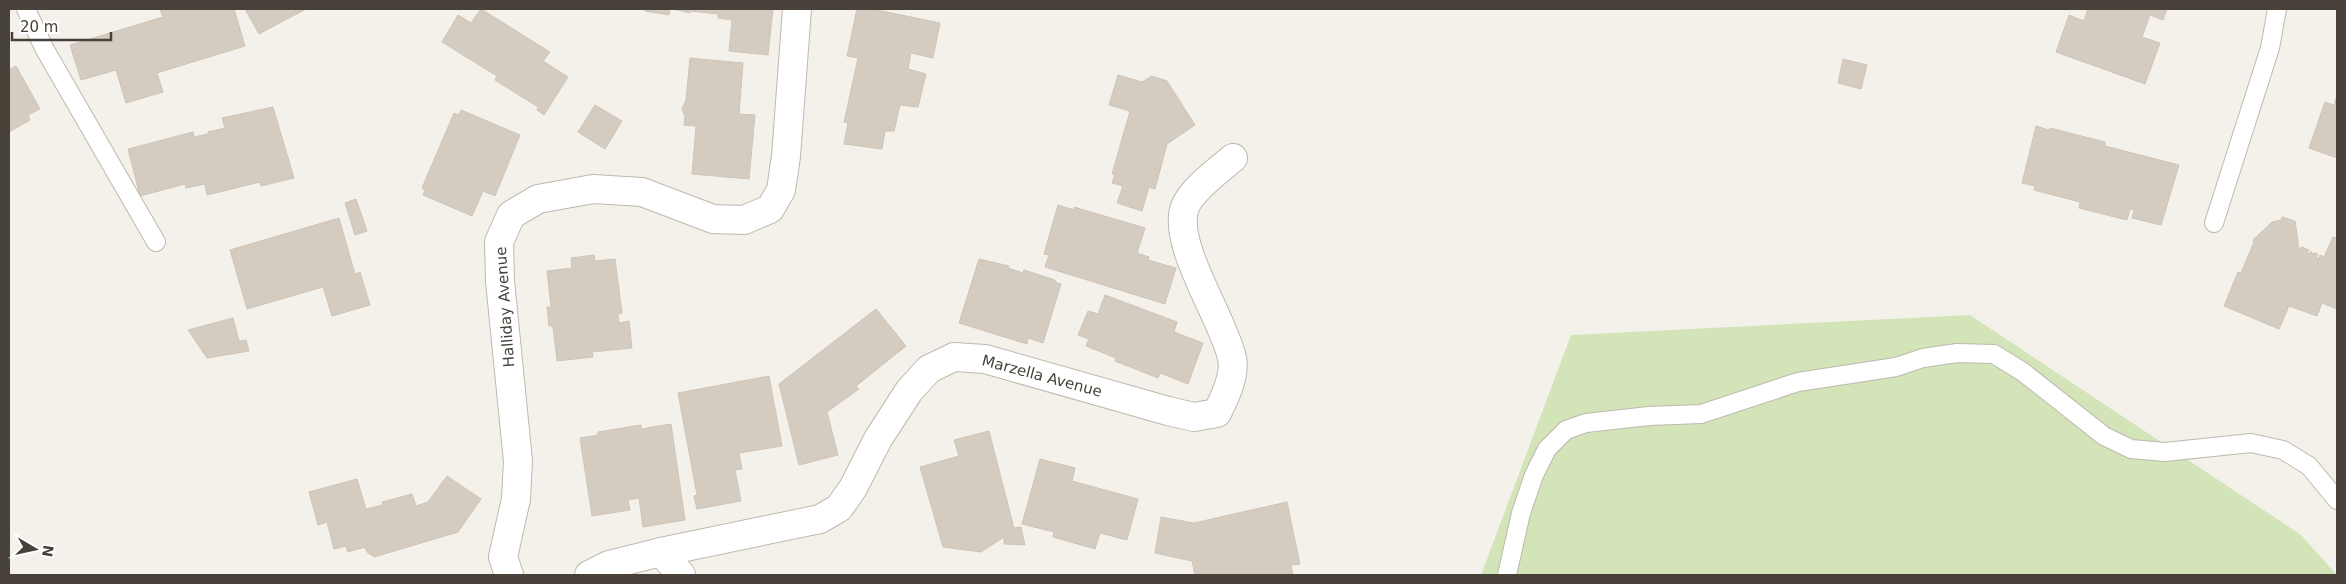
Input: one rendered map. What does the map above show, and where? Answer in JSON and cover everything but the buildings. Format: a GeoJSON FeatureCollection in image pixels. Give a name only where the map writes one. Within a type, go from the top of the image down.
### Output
{"type":"FeatureCollection","features":[{"type":"Feature","properties":{"kind":"street","name":"Halliday Avenue"},"geometry":{"type":"LineString","coordinates":[[509,575],[503,557],[516,499],[518,461],[500,280],[499,242],[511,216],[538,198],[593,189],[642,192],[713,219],[744,220],[770,210],[781,190],[786,156],[797,9]]}},
{"type":"Feature","properties":{"kind":"street","name":"Marzella Avenue"},"geometry":{"type":"LineString","coordinates":[[661,552],[820,519],[839,508],[853,488],[878,439],[909,391],[929,369],[954,356],[985,359],[1194,417],[1217,413],[1228,390],[1233,360],[1182,235],[1184,206],[1206,180],[1233,158]]}},
{"type":"Feature","properties":{"kind":"street"},"geometry":{"type":"LineString","coordinates":[[589,575],[609,565],[661,552],[681,575]]}},
{"type":"Feature","properties":{"kind":"lane"},"geometry":{"type":"LineString","coordinates":[[26,9],[44,48],[156,242]]}},
{"type":"Feature","properties":{"kind":"lane"},"geometry":{"type":"LineString","coordinates":[[2214,223],[2270,48],[2277,9]]}},
{"type":"Feature","properties":{"kind":"lane"},"geometry":{"type":"LineString","coordinates":[[1507,575],[1521,513],[1534,475],[1547,449],[1566,430],[1586,423],[1649,416],[1701,414],[1798,382],[1896,366],[1923,358],[1956,353],[1994,354],[2031,378],[2104,436],[2131,449],[2165,452],[2251,443],[2283,450],[2309,466],[2337,500]]}},
{"type":"Feature","properties":{"kind":"green space"},"geometry":{"type":"Polygon","coordinates":[[[1970,315],[2301,535],[2337,575],[1481,575],[1571,335],[1970,315]]]}}]}
